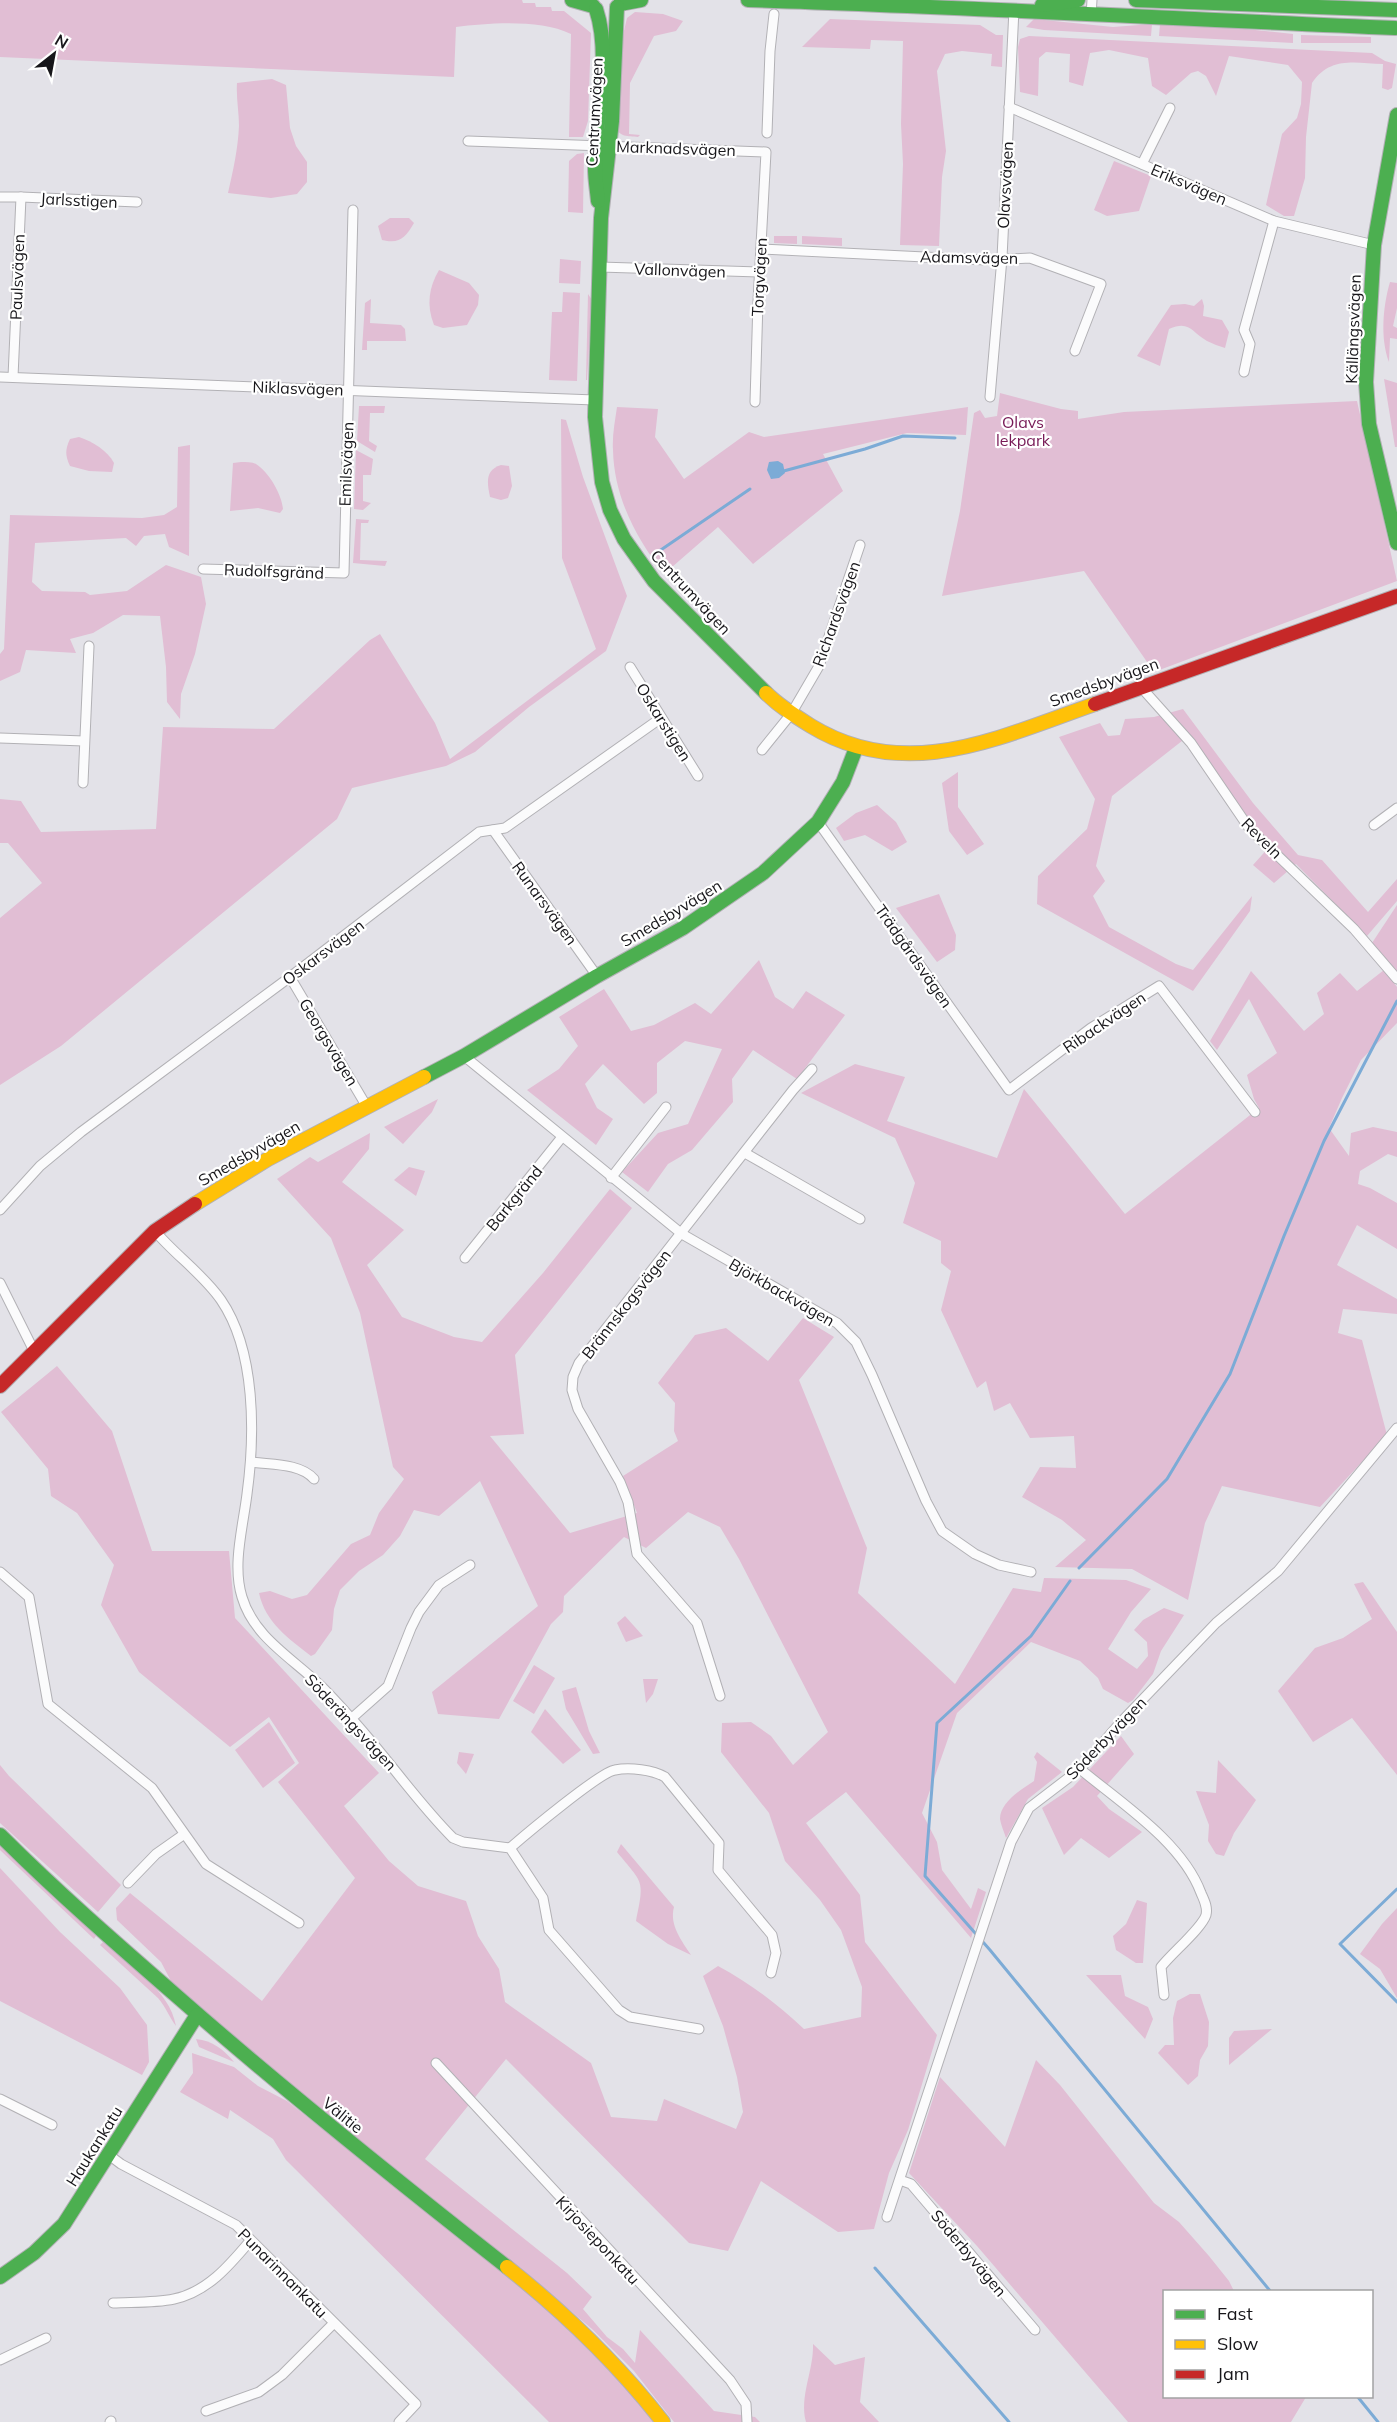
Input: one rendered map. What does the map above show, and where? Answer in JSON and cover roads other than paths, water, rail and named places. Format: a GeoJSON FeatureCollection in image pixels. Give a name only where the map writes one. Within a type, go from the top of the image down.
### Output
{"type":"FeatureCollection","features":[{"type":"Feature","properties":{"kind":"main road"},"geometry":{"type":"LineString","coordinates":[[572,0],[593,5],[605,12],[620,4],[641,0]]}},
{"type":"Feature","properties":{"kind":"main road"},"geometry":{"type":"LineString","coordinates":[[748,0],[1014,9],[1396,30],[1397,9],[1377,11],[1136,0]]}},
{"type":"Feature","properties":{"kind":"main road"},"geometry":{"type":"LineString","coordinates":[[1014,9],[1078,0]]}},
{"type":"Feature","properties":{"kind":"main road","name":"Centrumvägen"},"geometry":{"type":"LineString","coordinates":[[598,145],[620,4]]}},
{"type":"Feature","properties":{"kind":"main road","name":"Centrumvägen"},"geometry":{"type":"LineString","coordinates":[[593,5],[602,27],[598,145],[601,218],[596,400],[597,451],[610,510],[624,539],[654,581],[771,698],[822,734],[856,748]]}},
{"type":"Feature","properties":{"kind":"main road","name":"Källängsvägen"},"geometry":{"type":"LineString","coordinates":[[1397,115],[1393,159],[1374,245],[1366,382],[1369,424],[1397,543]]}},
{"type":"Feature","properties":{"kind":"main road","name":"Smedsbyvägen"},"geometry":{"type":"LineString","coordinates":[[0,1386],[96,1288],[155,1231],[172,1218],[268,1159],[464,1056],[597,976],[683,928],[763,873],[818,822],[843,782],[856,748],[918,756],[979,745],[1397,596]]}},
{"type":"Feature","properties":{"kind":"main road","name":"Välitie"},"geometry":{"type":"LineString","coordinates":[[0,1835],[31,1866],[197,2015],[295,2098],[567,2317],[626,2376],[663,2422]]}},
{"type":"Feature","properties":{"kind":"main road","name":"Haukankatu"},"geometry":{"type":"LineString","coordinates":[[0,2277],[19,2266],[47,2243],[64,2224],[197,2015]]}},
{"type":"Feature","properties":{"kind":"street"},"geometry":{"type":"LineString","coordinates":[[1091,15],[1092,0]]}},
{"type":"Feature","properties":{"kind":"street","name":"Olavsvägen"},"geometry":{"type":"LineString","coordinates":[[990,397],[1002,258],[1014,9]]}},
{"type":"Feature","properties":{"kind":"street"},"geometry":{"type":"LineString","coordinates":[[767,133],[770,51],[774,14]]}},
{"type":"Feature","properties":{"kind":"street","name":"Eriksvägen"},"geometry":{"type":"LineString","coordinates":[[1009,107],[1274,221],[1374,245]]}},
{"type":"Feature","properties":{"kind":"street"},"geometry":{"type":"LineString","coordinates":[[1142,164],[1170,108]]}},
{"type":"Feature","properties":{"kind":"street","name":"Marknadsvägen"},"geometry":{"type":"LineString","coordinates":[[468,141],[766,152]]}},
{"type":"Feature","properties":{"kind":"street","name":"Torgvägen"},"geometry":{"type":"LineString","coordinates":[[755,402],[766,152]]}},
{"type":"Feature","properties":{"kind":"street"},"geometry":{"type":"LineString","coordinates":[[0,197],[21,197]]}},
{"type":"Feature","properties":{"kind":"street","name":"Jarlsstigen"},"geometry":{"type":"LineString","coordinates":[[21,197],[137,202]]}},
{"type":"Feature","properties":{"kind":"street","name":"Paulsvägen"},"geometry":{"type":"LineString","coordinates":[[14,377],[21,197]]}},
{"type":"Feature","properties":{"kind":"street","name":"Emilsvägen"},"geometry":{"type":"LineString","coordinates":[[344,573],[353,210]]}},
{"type":"Feature","properties":{"kind":"street"},"geometry":{"type":"LineString","coordinates":[[1244,372],[1250,344],[1244,330],[1274,221]]}},
{"type":"Feature","properties":{"kind":"street","name":"Adamsvägen"},"geometry":{"type":"LineString","coordinates":[[760,249],[977,260],[1030,258],[1101,284],[1075,351]]}},
{"type":"Feature","properties":{"kind":"street","name":"Vallonvägen"},"geometry":{"type":"LineString","coordinates":[[600,267],[759,272]]}},
{"type":"Feature","properties":{"kind":"street","name":"Niklasvägen"},"geometry":{"type":"LineString","coordinates":[[0,377],[596,400]]}},
{"type":"Feature","properties":{"kind":"street","name":"Richardsvägen"},"geometry":{"type":"LineString","coordinates":[[791,714],[819,666],[860,545]]}},
{"type":"Feature","properties":{"kind":"street","name":"Rudolfsgränd"},"geometry":{"type":"LineString","coordinates":[[203,569],[344,573]]}},
{"type":"Feature","properties":{"kind":"street"},"geometry":{"type":"LineString","coordinates":[[83,783],[89,646]]}},
{"type":"Feature","properties":{"kind":"street","name":"Oskarstigen"},"geometry":{"type":"LineString","coordinates":[[630,667],[698,776]]}},
{"type":"Feature","properties":{"kind":"street","name":"Reveln"},"geometry":{"type":"LineString","coordinates":[[1140,686],[1191,743],[1249,828],[1354,929],[1397,979]]}},
{"type":"Feature","properties":{"kind":"street"},"geometry":{"type":"LineString","coordinates":[[762,750],[791,714]]}},
{"type":"Feature","properties":{"kind":"street","name":"Oskarsvägen"},"geometry":{"type":"LineString","coordinates":[[0,1210],[40,1166],[81,1132],[290,977],[479,832],[505,828],[661,718]]}},
{"type":"Feature","properties":{"kind":"street"},"geometry":{"type":"LineString","coordinates":[[0,738],[84,741]]}},
{"type":"Feature","properties":{"kind":"street"},"geometry":{"type":"LineString","coordinates":[[1374,825],[1397,808]]}},
{"type":"Feature","properties":{"kind":"street","name":"Trädgårdsvägen"},"geometry":{"type":"LineString","coordinates":[[818,822],[1009,1090]]}},
{"type":"Feature","properties":{"kind":"street","name":"Runarsvägen"},"geometry":{"type":"LineString","coordinates":[[493,830],[597,976]]}},
{"type":"Feature","properties":{"kind":"street","name":"Georgsvägen"},"geometry":{"type":"LineString","coordinates":[[290,977],[367,1107]]}},
{"type":"Feature","properties":{"kind":"street","name":"Ribackvägen"},"geometry":{"type":"LineString","coordinates":[[1009,1090],[1090,1028],[1159,986],[1255,1112]]}},
{"type":"Feature","properties":{"kind":"street","name":"Björkbackvägen"},"geometry":{"type":"LineString","coordinates":[[464,1056],[611,1178],[682,1233],[837,1323],[860,1350],[926,1502],[942,1531],[975,1554],[999,1565],[1031,1572]]}},
{"type":"Feature","properties":{"kind":"street","name":"Brännskogsvägen"},"geometry":{"type":"LineString","coordinates":[[720,1696],[697,1623],[637,1554],[632,1536],[628,1502],[620,1482],[578,1409],[572,1390],[573,1377],[579,1363],[812,1069]]}},
{"type":"Feature","properties":{"kind":"street"},"geometry":{"type":"LineString","coordinates":[[611,1178],[666,1107]]}},
{"type":"Feature","properties":{"kind":"street","name":"Barkgränd"},"geometry":{"type":"LineString","coordinates":[[465,1258],[562,1137]]}},
{"type":"Feature","properties":{"kind":"street"},"geometry":{"type":"LineString","coordinates":[[745,1153],[860,1219]]}},
{"type":"Feature","properties":{"kind":"street","name":"Söderängsvägen"},"geometry":{"type":"LineString","coordinates":[[155,1231],[220,1300],[230,1317],[241,1348],[251,1402],[251,1462],[237,1576],[242,1598],[257,1627],[352,1718],[453,1838],[463,1842],[510,1848]]}},
{"type":"Feature","properties":{"kind":"street"},"geometry":{"type":"LineString","coordinates":[[0,1283],[34,1353]]}},
{"type":"Feature","properties":{"kind":"street","name":"Söderbyvägen"},"geometry":{"type":"LineString","coordinates":[[887,2217],[1011,1842],[1029,1808],[1080,1769],[1120,1723],[1211,1629],[1278,1571],[1397,1428]]}},
{"type":"Feature","properties":{"kind":"street"},"geometry":{"type":"LineString","coordinates":[[251,1462],[297,1468],[308,1472],[314,1479]]}},
{"type":"Feature","properties":{"kind":"street"},"geometry":{"type":"LineString","coordinates":[[352,1718],[388,1686],[419,1612],[439,1585],[470,1565]]}},
{"type":"Feature","properties":{"kind":"street"},"geometry":{"type":"LineString","coordinates":[[0,1572],[28,1597],[48,1704],[152,1788],[183,1835],[206,1864],[298,1923]]}},
{"type":"Feature","properties":{"kind":"street"},"geometry":{"type":"LineString","coordinates":[[699,2029],[630,2017],[619,2010],[549,1930],[543,1898],[510,1848],[588,1785],[614,1769],[659,1773],[719,1843],[718,1870],[772,1935],[776,1953],[771,1973]]}},
{"type":"Feature","properties":{"kind":"street"},"geometry":{"type":"LineString","coordinates":[[1080,1769],[1160,1836],[1182,1859],[1199,1886],[1207,1907],[1201,1925],[1161,1967],[1164,1995]]}},
{"type":"Feature","properties":{"kind":"street"},"geometry":{"type":"LineString","coordinates":[[128,1883],[156,1854],[183,1835]]}},
{"type":"Feature","properties":{"kind":"street","name":"Kirjosieponkatu"},"geometry":{"type":"LineString","coordinates":[[436,2063],[730,2380],[746,2404],[747,2422]]}},
{"type":"Feature","properties":{"kind":"street"},"geometry":{"type":"LineString","coordinates":[[0,2099],[52,2125]]}},
{"type":"Feature","properties":{"kind":"street","name":"Punarinnankatu"},"geometry":{"type":"LineString","coordinates":[[109,2155],[121,2164],[236,2225],[333,2324],[416,2404],[399,2422]]}},
{"type":"Feature","properties":{"kind":"street","name":"Söderbyvägen"},"geometry":{"type":"LineString","coordinates":[[900,2180],[911,2184],[1035,2330]]}},
{"type":"Feature","properties":{"kind":"street"},"geometry":{"type":"LineString","coordinates":[[113,2303],[172,2300],[196,2291],[230,2264],[250,2241]]}},
{"type":"Feature","properties":{"kind":"street"},"geometry":{"type":"LineString","coordinates":[[206,2411],[259,2392],[282,2375],[333,2324]]}},
{"type":"Feature","properties":{"kind":"street"},"geometry":{"type":"LineString","coordinates":[[0,2360],[46,2338]]}},
{"type":"Feature","properties":{"kind":"water"},"geometry":{"type":"Polygon","coordinates":[[[778,461],[783,464],[785,473],[779,478],[771,479],[767,470],[769,462],[778,461]]]}},
{"type":"Feature","properties":{"kind":"waterway"},"geometry":{"type":"LineString","coordinates":[[780,472],[865,449],[903,436],[955,438]]}},
{"type":"Feature","properties":{"kind":"waterway"},"geometry":{"type":"LineString","coordinates":[[652,556],[750,489]]}},
{"type":"Feature","properties":{"kind":"waterway"},"geometry":{"type":"LineString","coordinates":[[1079,1568],[1167,1479],[1230,1374],[1324,1141],[1397,1001]]}},
{"type":"Feature","properties":{"kind":"waterway"},"geometry":{"type":"LineString","coordinates":[[1070,1581],[1031,1636],[937,1723],[925,1876],[990,1950],[1269,2290]]}},
{"type":"Feature","properties":{"kind":"waterway"},"geometry":{"type":"LineString","coordinates":[[1397,1889],[1340,1944],[1397,2002]]}},
{"type":"Feature","properties":{"kind":"waterway"},"geometry":{"type":"LineString","coordinates":[[875,2268],[1009,2422]]}},
{"type":"Feature","properties":{"kind":"waterway"},"geometry":{"type":"LineString","coordinates":[[1359,2398],[1378,2422]]}},
{"type":"Feature","properties":{"kind":"park label","name":"Olavs lekpark"},"geometry":{"type":"Point","coordinates":[1023,431]}}]}
